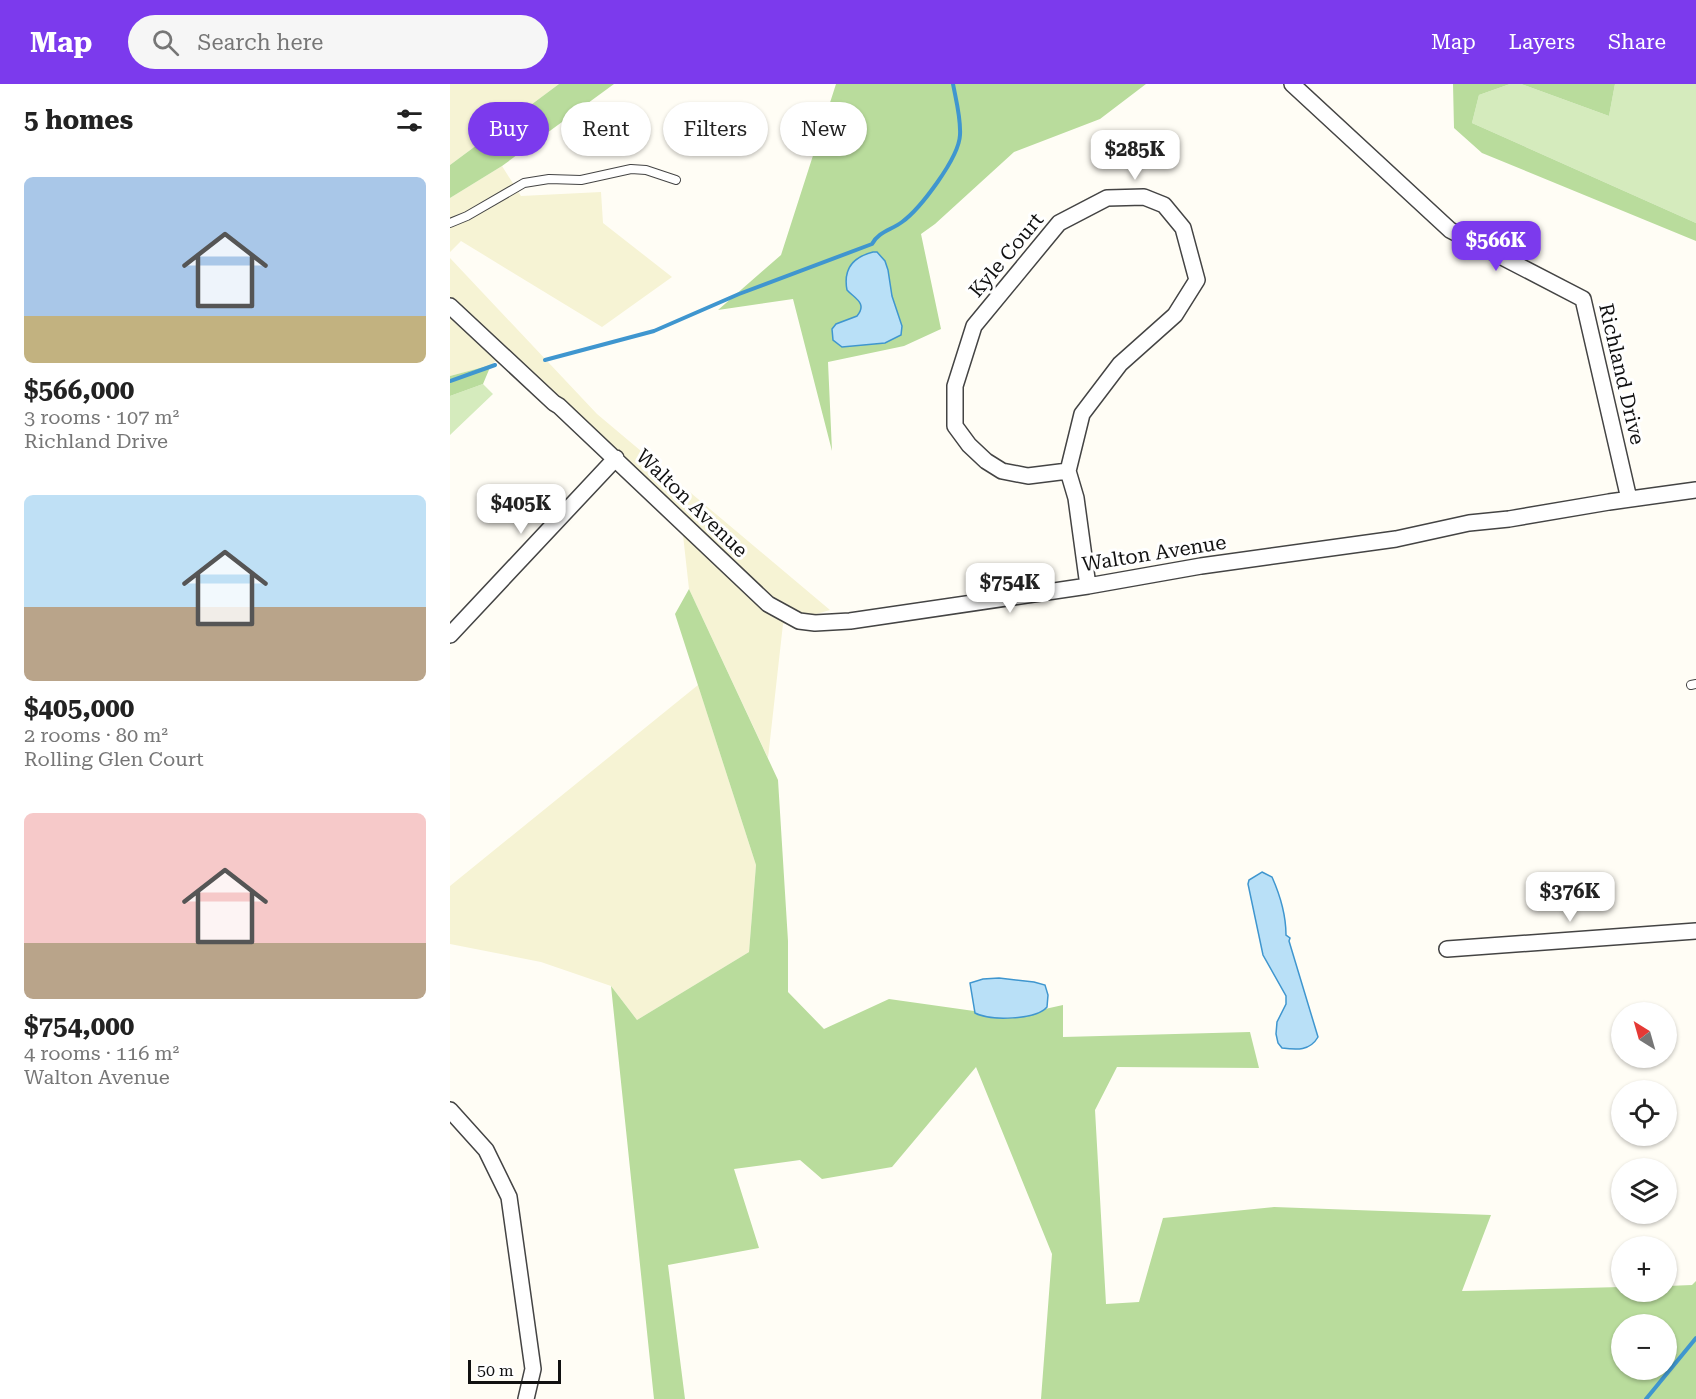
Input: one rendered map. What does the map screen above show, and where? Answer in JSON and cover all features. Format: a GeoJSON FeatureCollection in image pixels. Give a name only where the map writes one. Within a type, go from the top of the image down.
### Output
{"type":"FeatureCollection","features":[{"type":"Feature","properties":{"kind":"street","name":"Richland Drive"},"geometry":{"type":"LineString","coordinates":[[1292,84],[1450,230],[1583,299],[1629,499]]}},
{"type":"Feature","properties":{"kind":"street","name":"Kyle Court"},"geometry":{"type":"LineString","coordinates":[[1068,471],[1029,476],[1002,471],[986,461],[969,445],[956,426],[955,386],[974,326],[1059,223],[1107,198],[1144,197],[1164,205],[1183,228],[1197,280],[1175,315],[1120,364],[1082,414],[1068,471],[1076,498],[1088,586]]}},
{"type":"Feature","properties":{"kind":"street","name":"Walton Avenue"},"geometry":{"type":"LineString","coordinates":[[450,306],[554,403],[578,421],[768,604],[798,621],[815,623],[850,621],[1088,586],[1202,566],[1396,539],[1469,524],[1696,490]]}},
{"type":"Feature","properties":{"kind":"street"},"geometry":{"type":"LineString","coordinates":[[450,635],[616,458]]}},
{"type":"Feature","properties":{"kind":"street"},"geometry":{"type":"LineString","coordinates":[[1447,949],[1696,931]]}},
{"type":"Feature","properties":{"kind":"street"},"geometry":{"type":"LineString","coordinates":[[450,1110],[486,1150],[509,1197],[533,1370],[526,1399]]}},
{"type":"Feature","properties":{"kind":"lane"},"geometry":{"type":"LineString","coordinates":[[450,223],[467,216],[524,183],[549,179],[581,180],[631,169],[646,170],[676,180]]}},
{"type":"Feature","properties":{"kind":"shaded area"},"geometry":{"type":"Polygon","coordinates":[[[450,84],[559,84],[535,102],[468,102],[468,152],[450,165],[450,84]]]}},
{"type":"Feature","properties":{"kind":"shaded area"},"geometry":{"type":"Polygon","coordinates":[[[502,166],[521,196],[601,192],[603,223],[672,277],[602,327],[461,241],[450,252],[450,198],[502,166]]]}},
{"type":"Feature","properties":{"kind":"shaded area"},"geometry":{"type":"Polygon","coordinates":[[[450,258],[597,414],[830,610],[783,624],[768,758],[689,589],[682,526],[503,355],[491,365],[450,376],[450,258]]]}},
{"type":"Feature","properties":{"kind":"shaded area"},"geometry":{"type":"Polygon","coordinates":[[[698,685],[756,865],[749,952],[637,1020],[611,986],[541,962],[450,944],[450,886],[698,685]]]}},
{"type":"Feature","properties":{"kind":"green space"},"geometry":{"type":"Polygon","coordinates":[[[559,84],[614,84],[589,102],[561,102],[561,123],[549,132],[549,102],[535,102],[559,84]]]}},
{"type":"Feature","properties":{"kind":"green space"},"geometry":{"type":"Polygon","coordinates":[[[836,84],[1146,84],[1100,119],[1014,152],[921,234],[941,329],[904,346],[828,362],[832,451],[793,299],[718,310],[781,255],[813,156],[867,156],[867,102],[830,102],[836,84]]]}},
{"type":"Feature","properties":{"kind":"green space"},"geometry":{"type":"Polygon","coordinates":[[[1453,84],[1510,84],[1479,95],[1472,123],[1696,223],[1696,241],[1482,153],[1454,128],[1453,84]]]}},
{"type":"Feature","properties":{"kind":"green space"},"geometry":{"type":"Polygon","coordinates":[[[1510,84],[1521,84],[1609,116],[1615,84],[1696,84],[1696,223],[1472,123],[1479,95],[1510,84]]]}},
{"type":"Feature","properties":{"kind":"green space"},"geometry":{"type":"Polygon","coordinates":[[[1521,84],[1615,84],[1609,116],[1521,84]]]}},
{"type":"Feature","properties":{"kind":"green space"},"geometry":{"type":"Polygon","coordinates":[[[468,152],[468,156],[516,156],[450,198],[450,165],[468,152]]]}},
{"type":"Feature","properties":{"kind":"green space"},"geometry":{"type":"Polygon","coordinates":[[[491,365],[483,384],[450,396],[450,376],[491,365]]]}},
{"type":"Feature","properties":{"kind":"green space"},"geometry":{"type":"Polygon","coordinates":[[[483,384],[493,394],[450,435],[450,396],[483,384]]]}},
{"type":"Feature","properties":{"kind":"green space"},"geometry":{"type":"Polygon","coordinates":[[[689,589],[778,780],[788,941],[788,992],[824,1029],[889,999],[974,1011],[999,978],[1045,985],[1045,1009],[1063,1005],[1063,1037],[1250,1032],[1259,1068],[1117,1067],[1095,1110],[1106,1304],[1139,1302],[1163,1218],[1274,1207],[1491,1215],[1462,1291],[1611,1287],[1611,1302],[1677,1302],[1677,1286],[1692,1285],[1696,1281],[1696,1399],[1041,1399],[1052,1254],[976,1067],[892,1167],[822,1179],[800,1160],[734,1169],[759,1248],[668,1265],[685,1399],[654,1399],[611,986],[637,1020],[749,952],[756,865],[675,614],[689,589]]]}},
{"type":"Feature","properties":{"kind":"water"},"geometry":{"type":"Polygon","coordinates":[[[877,252],[885,261],[892,296],[902,326],[901,335],[885,343],[842,347],[833,340],[832,329],[836,324],[857,316],[861,308],[859,301],[847,290],[848,270],[860,257],[877,252]]]}},
{"type":"Feature","properties":{"kind":"water"},"geometry":{"type":"Polygon","coordinates":[[[1262,872],[1272,877],[1278,891],[1284,913],[1286,935],[1290,938],[1318,1037],[1315,1042],[1303,1049],[1282,1048],[1278,1043],[1277,1022],[1286,1004],[1286,996],[1263,955],[1248,884],[1249,880],[1262,872]]]}},
{"type":"Feature","properties":{"kind":"water"},"geometry":{"type":"Polygon","coordinates":[[[999,978],[1045,985],[1048,995],[1047,1007],[1033,1015],[1012,1018],[982,1016],[975,1013],[970,983],[999,978]]]}},
{"type":"Feature","properties":{"kind":"waterway"},"geometry":{"type":"LineString","coordinates":[[545,360],[654,331],[739,294],[872,244],[919,206],[953,156],[960,135],[953,84]]}},
{"type":"Feature","properties":{"kind":"waterway"},"geometry":{"type":"LineString","coordinates":[[450,381],[495,365]]}},
{"type":"Feature","properties":{"kind":"waterway"},"geometry":{"type":"LineString","coordinates":[[1646,1399],[1696,1338]]}}]}
